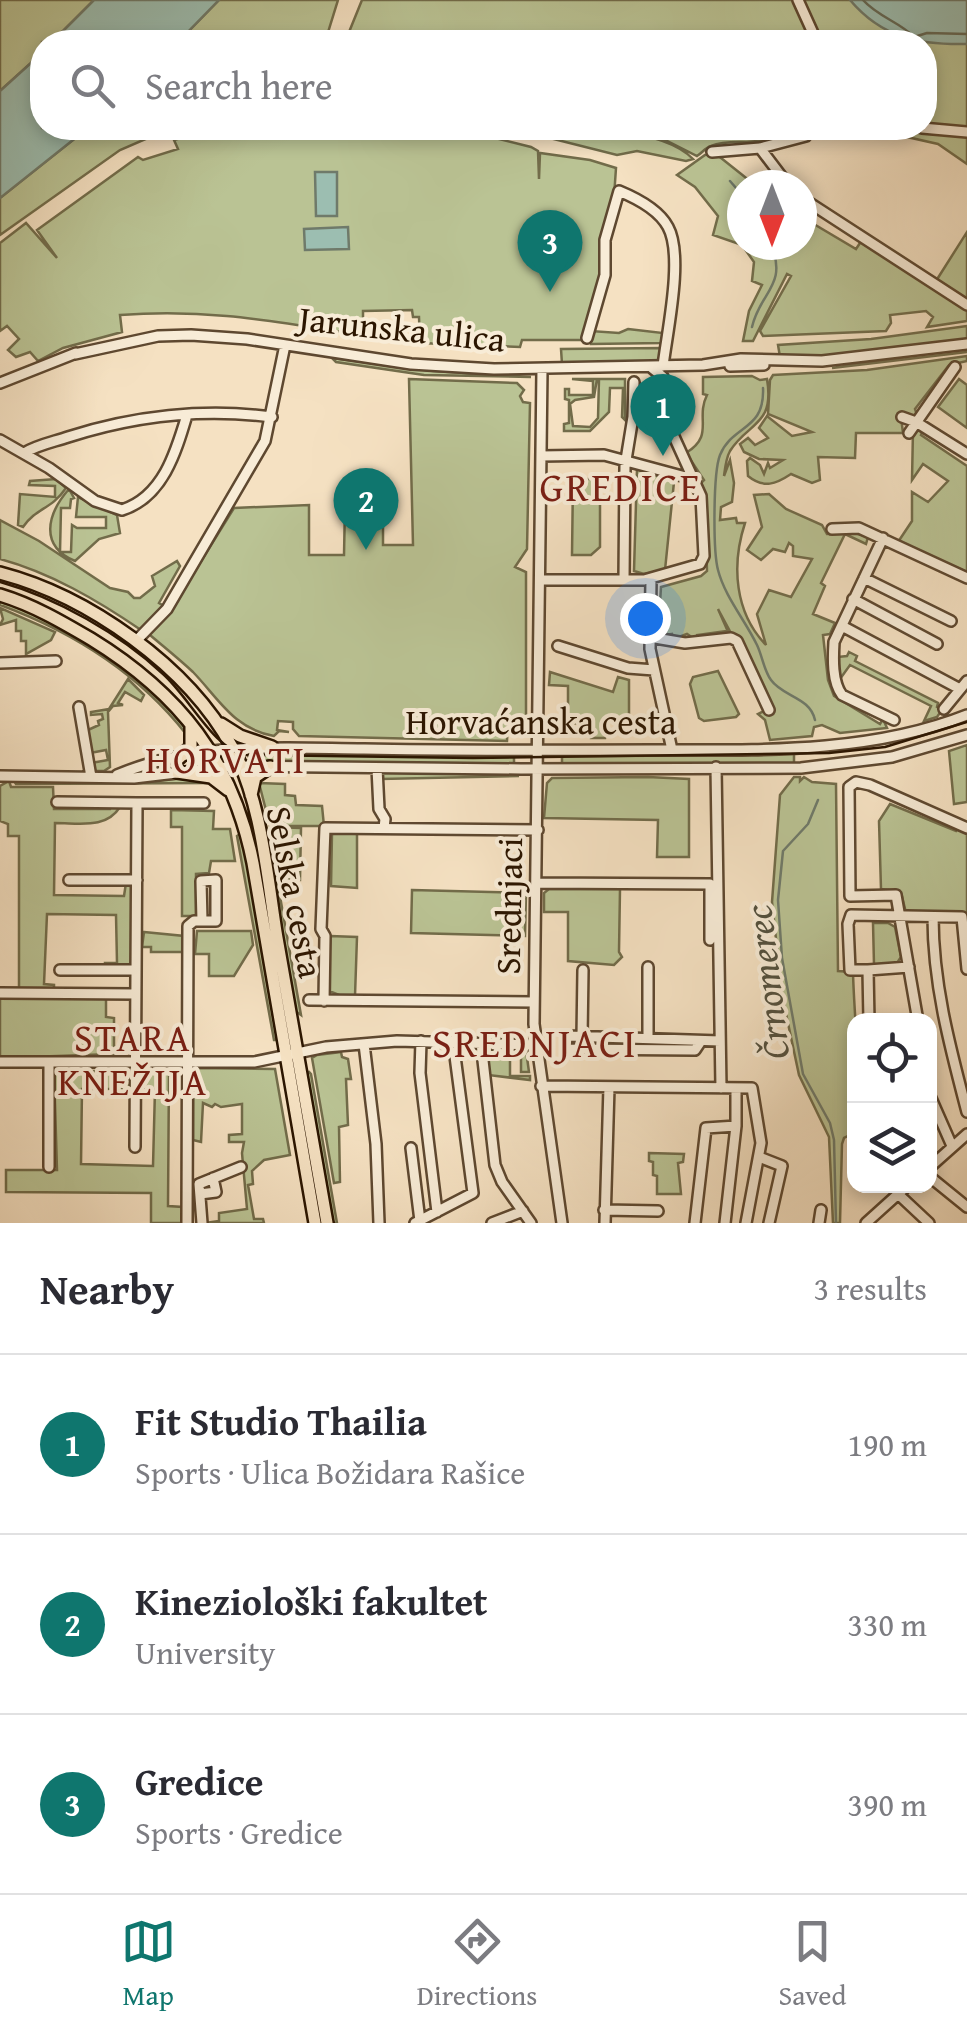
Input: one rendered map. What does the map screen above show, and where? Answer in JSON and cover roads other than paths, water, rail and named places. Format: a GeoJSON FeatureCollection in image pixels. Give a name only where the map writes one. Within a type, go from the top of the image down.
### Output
{"type":"FeatureCollection","features":[{"type":"Feature","properties":{"kind":"main road","name":"Selska cesta"},"geometry":{"type":"LineString","coordinates":[[0,573],[44,589],[136,641],[184,680],[232,748],[250,799],[292,1055],[314,1223]]}},
{"type":"Feature","properties":{"kind":"main road","name":"Selska cesta"},"geometry":{"type":"LineString","coordinates":[[0,596],[34,608],[111,652],[157,687],[190,722],[220,766],[236,798],[254,863],[327,1223]]}},
{"type":"Feature","properties":{"kind":"main road"},"geometry":{"type":"LineString","coordinates":[[212,717],[240,736],[272,746]]}},
{"type":"Feature","properties":{"kind":"main road"},"geometry":{"type":"LineString","coordinates":[[190,722],[191,747],[178,766],[216,779],[236,798]]}},
{"type":"Feature","properties":{"kind":"main road"},"geometry":{"type":"LineString","coordinates":[[250,799],[255,776],[270,767]]}},
{"type":"Feature","properties":{"kind":"street"},"geometry":{"type":"LineString","coordinates":[[798,0],[811,30]]}},
{"type":"Feature","properties":{"kind":"street"},"geometry":{"type":"LineString","coordinates":[[937,129],[967,132]]}},
{"type":"Feature","properties":{"kind":"street"},"geometry":{"type":"LineString","coordinates":[[712,152],[760,148],[791,140]]}},
{"type":"Feature","properties":{"kind":"street"},"geometry":{"type":"LineString","coordinates":[[760,148],[777,170]]}},
{"type":"Feature","properties":{"kind":"street"},"geometry":{"type":"LineString","coordinates":[[540,580],[651,578],[700,564],[704,556],[702,503],[672,430],[663,371],[673,275],[671,232],[655,212],[619,190],[606,240],[605,275],[587,338]]}},
{"type":"Feature","properties":{"kind":"street"},"geometry":{"type":"LineString","coordinates":[[817,208],[967,306]]}},
{"type":"Feature","properties":{"kind":"street","name":"Jarunska ulica"},"geometry":{"type":"LineString","coordinates":[[0,383],[76,354],[127,342],[196,336],[451,368],[648,366],[663,371],[831,364],[967,344]]}},
{"type":"Feature","properties":{"kind":"street"},"geometry":{"type":"LineString","coordinates":[[136,641],[167,609],[268,434],[285,345]]}},
{"type":"Feature","properties":{"kind":"street","name":"Jarunska ulica"},"geometry":{"type":"LineString","coordinates":[[663,371],[741,359],[857,358]]}},
{"type":"Feature","properties":{"kind":"street"},"geometry":{"type":"LineString","coordinates":[[910,433],[955,367]]}},
{"type":"Feature","properties":{"kind":"street","name":"Srednjaci"},"geometry":{"type":"LineString","coordinates":[[542,369],[534,1002],[541,1086],[562,1223]]}},
{"type":"Feature","properties":{"kind":"street"},"geometry":{"type":"LineString","coordinates":[[624,580],[626,460],[634,382]]}},
{"type":"Feature","properties":{"kind":"street"},"geometry":{"type":"LineString","coordinates":[[0,440],[95,501],[122,510],[149,497],[158,486],[187,415]]}},
{"type":"Feature","properties":{"kind":"street"},"geometry":{"type":"LineString","coordinates":[[24,453],[141,418],[272,417]]}},
{"type":"Feature","properties":{"kind":"street"},"geometry":{"type":"LineString","coordinates":[[902,417],[967,454]]}},
{"type":"Feature","properties":{"kind":"street"},"geometry":{"type":"LineString","coordinates":[[542,456],[596,454],[693,478]]}},
{"type":"Feature","properties":{"kind":"street"},"geometry":{"type":"LineString","coordinates":[[832,528],[858,528],[967,578]]}},
{"type":"Feature","properties":{"kind":"street"},"geometry":{"type":"LineString","coordinates":[[883,538],[834,642],[833,654],[842,695],[894,720]]}},
{"type":"Feature","properties":{"kind":"street"},"geometry":{"type":"LineString","coordinates":[[651,578],[649,638],[672,750]]}},
{"type":"Feature","properties":{"kind":"street"},"geometry":{"type":"LineString","coordinates":[[864,578],[950,621]]}},
{"type":"Feature","properties":{"kind":"street"},"geometry":{"type":"LineString","coordinates":[[853,599],[937,644]]}},
{"type":"Feature","properties":{"kind":"street"},"geometry":{"type":"LineString","coordinates":[[842,626],[964,685],[944,709]]}},
{"type":"Feature","properties":{"kind":"street"},"geometry":{"type":"LineString","coordinates":[[649,638],[685,643],[731,638],[737,641],[769,710]]}},
{"type":"Feature","properties":{"kind":"street"},"geometry":{"type":"LineString","coordinates":[[558,646],[628,668],[654,670]]}},
{"type":"Feature","properties":{"kind":"street"},"geometry":{"type":"LineString","coordinates":[[0,664],[56,661]]}},
{"type":"Feature","properties":{"kind":"street"},"geometry":{"type":"LineString","coordinates":[[79,707],[91,776]]}},
{"type":"Feature","properties":{"kind":"street","name":"Horvaćanska cesta"},"geometry":{"type":"LineString","coordinates":[[178,766],[211,752],[272,746],[672,750],[859,741],[904,735],[967,715]]}},
{"type":"Feature","properties":{"kind":"street","name":"Horvaćanska cesta"},"geometry":{"type":"LineString","coordinates":[[0,776],[114,777],[178,766],[801,768],[920,750],[967,735]]}},
{"type":"Feature","properties":{"kind":"street"},"geometry":{"type":"LineString","coordinates":[[716,767],[722,1088]]}},
{"type":"Feature","properties":{"kind":"street"},"geometry":{"type":"LineString","coordinates":[[377,768],[384,828]]}},
{"type":"Feature","properties":{"kind":"street"},"geometry":{"type":"LineString","coordinates":[[917,1013],[896,896],[850,896],[848,786],[862,782],[967,828]]}},
{"type":"Feature","properties":{"kind":"street"},"geometry":{"type":"LineString","coordinates":[[57,802],[204,803]]}},
{"type":"Feature","properties":{"kind":"street"},"geometry":{"type":"LineString","coordinates":[[135,1148],[137,802]]}},
{"type":"Feature","properties":{"kind":"street"},"geometry":{"type":"LineString","coordinates":[[324,1000],[323,831],[538,830]]}},
{"type":"Feature","properties":{"kind":"street"},"geometry":{"type":"LineString","coordinates":[[69,880],[136,880]]}},
{"type":"Feature","properties":{"kind":"street"},"geometry":{"type":"LineString","coordinates":[[537,883],[710,884],[710,940]]}},
{"type":"Feature","properties":{"kind":"street"},"geometry":{"type":"LineString","coordinates":[[933,916],[934,968],[941,1011],[967,1112]]}},
{"type":"Feature","properties":{"kind":"street"},"geometry":{"type":"LineString","coordinates":[[910,967],[850,970],[849,917],[933,916],[964,920],[967,969]]}},
{"type":"Feature","properties":{"kind":"street"},"geometry":{"type":"LineString","coordinates":[[187,1223],[188,926],[191,921],[202,921]]}},
{"type":"Feature","properties":{"kind":"street"},"geometry":{"type":"LineString","coordinates":[[648,968],[648,1038]]}},
{"type":"Feature","properties":{"kind":"street"},"geometry":{"type":"LineString","coordinates":[[60,970],[136,970]]}},
{"type":"Feature","properties":{"kind":"street"},"geometry":{"type":"LineString","coordinates":[[582,1037],[583,970]]}},
{"type":"Feature","properties":{"kind":"street"},"geometry":{"type":"LineString","coordinates":[[868,970],[869,1013]]}},
{"type":"Feature","properties":{"kind":"street"},"geometry":{"type":"LineString","coordinates":[[0,993],[135,994]]}},
{"type":"Feature","properties":{"kind":"street"},"geometry":{"type":"LineString","coordinates":[[309,1000],[534,1002]]}},
{"type":"Feature","properties":{"kind":"street"},"geometry":{"type":"LineString","coordinates":[[701,1041],[695,1050],[566,1049],[566,1036],[720,1041]]}},
{"type":"Feature","properties":{"kind":"street"},"geometry":{"type":"LineString","coordinates":[[0,1062],[254,1062],[364,1044],[422,1040],[536,1045]]}},
{"type":"Feature","properties":{"kind":"street"},"geometry":{"type":"LineString","coordinates":[[422,1040],[420,1073],[437,1212]]}},
{"type":"Feature","properties":{"kind":"street"},"geometry":{"type":"LineString","coordinates":[[411,1148],[418,1222],[473,1192],[453,1041]]}},
{"type":"Feature","properties":{"kind":"street"},"geometry":{"type":"LineString","coordinates":[[481,1043],[495,1166],[532,1223]]}},
{"type":"Feature","properties":{"kind":"street"},"geometry":{"type":"LineString","coordinates":[[364,1044],[376,1144],[379,1223]]}},
{"type":"Feature","properties":{"kind":"street"},"geometry":{"type":"LineString","coordinates":[[49,1062],[49,1167]]}},
{"type":"Feature","properties":{"kind":"street"},"geometry":{"type":"LineString","coordinates":[[541,1086],[752,1088],[761,1129],[746,1223]]}},
{"type":"Feature","properties":{"kind":"street"},"geometry":{"type":"LineString","coordinates":[[605,1223],[610,1088]]}},
{"type":"Feature","properties":{"kind":"street"},"geometry":{"type":"LineString","coordinates":[[725,1223],[736,1126],[736,1088]]}},
{"type":"Feature","properties":{"kind":"street"},"geometry":{"type":"LineString","coordinates":[[934,1103],[952,1146]]}},
{"type":"Feature","properties":{"kind":"street"},"geometry":{"type":"LineString","coordinates":[[696,1223],[706,1128],[736,1126]]}},
{"type":"Feature","properties":{"kind":"street"},"geometry":{"type":"LineString","coordinates":[[937,1158],[967,1134]]}},
{"type":"Feature","properties":{"kind":"street"},"geometry":{"type":"LineString","coordinates":[[759,1157],[782,1166],[769,1223]]}},
{"type":"Feature","properties":{"kind":"street"},"geometry":{"type":"LineString","coordinates":[[202,1223],[200,1194],[216,1192],[213,1178],[241,1167]]}},
{"type":"Feature","properties":{"kind":"street"},"geometry":{"type":"LineString","coordinates":[[937,1183],[967,1207]]}},
{"type":"Feature","properties":{"kind":"street"},"geometry":{"type":"LineString","coordinates":[[866,1223],[899,1193]]}},
{"type":"Feature","properties":{"kind":"street"},"geometry":{"type":"LineString","coordinates":[[897,1195],[929,1223]]}},
{"type":"Feature","properties":{"kind":"street"},"geometry":{"type":"LineString","coordinates":[[604,1210],[658,1210]]}},
{"type":"Feature","properties":{"kind":"street"},"geometry":{"type":"LineString","coordinates":[[818,1223],[821,1210]]}},
{"type":"Feature","properties":{"kind":"street"},"geometry":{"type":"LineString","coordinates":[[492,1223],[524,1211]]}},
{"type":"Feature","properties":{"kind":"water"},"geometry":{"type":"Polygon","coordinates":[[[94,0],[219,0],[190,30],[64,30],[94,0]]]}},
{"type":"Feature","properties":{"kind":"water"},"geometry":{"type":"Polygon","coordinates":[[[850,0],[967,0],[967,44],[937,43],[937,30],[886,30],[850,0]]]}},
{"type":"Feature","properties":{"kind":"water"},"geometry":{"type":"Polygon","coordinates":[[[30,64],[30,140],[73,140],[0,198],[0,91],[30,64]]]}},
{"type":"Feature","properties":{"kind":"water"},"geometry":{"type":"Polygon","coordinates":[[[315,172],[337,172],[337,216],[316,216],[315,172]]]}},
{"type":"Feature","properties":{"kind":"water"},"geometry":{"type":"Polygon","coordinates":[[[348,227],[349,249],[305,250],[304,229],[348,227]]]}},
{"type":"Feature","properties":{"kind":"waterway","name":"Črnomerec"},"geometry":{"type":"LineString","coordinates":[[752,327],[775,279],[775,260]]}},
{"type":"Feature","properties":{"kind":"waterway","name":"Črnomerec"},"geometry":{"type":"LineString","coordinates":[[763,388],[754,420],[732,438],[720,455],[715,494],[716,560],[725,590],[757,645],[769,676],[776,686],[808,706],[815,720]]}},
{"type":"Feature","properties":{"kind":"waterway","name":"Črnomerec"},"geometry":{"type":"LineString","coordinates":[[818,800],[808,824],[783,851],[778,900],[782,958],[803,1074],[830,1123],[834,1140],[836,1223]]}},
{"type":"Feature","properties":{"kind":"tram line"},"geometry":{"type":"LineString","coordinates":[[0,582],[65,608],[127,645],[173,684],[223,743],[245,755],[473,758],[829,753],[885,747],[967,722]]}},
{"type":"Feature","properties":{"kind":"place","name":"Gredice"},"geometry":{"type":"Point","coordinates":[550,292]}},
{"type":"Feature","properties":{"kind":"place","name":"Fit Studio Thailia"},"geometry":{"type":"Point","coordinates":[663,456]}},
{"type":"Feature","properties":{"kind":"place","name":"Kineziološki fakultet"},"geometry":{"type":"Point","coordinates":[366,550]}},
{"type":"Feature","properties":{"kind":"district","name":"GREDICE"},"geometry":{"type":"Point","coordinates":[621,487]}},
{"type":"Feature","properties":{"kind":"district","name":"HORVATI"},"geometry":{"type":"Point","coordinates":[226,760]}},
{"type":"Feature","properties":{"kind":"district","name":"SREDNJACI"},"geometry":{"type":"Point","coordinates":[535,1043]}},
{"type":"Feature","properties":{"kind":"district","name":"STARA KNEŽIJA"},"geometry":{"type":"Point","coordinates":[133,1060]}}]}
